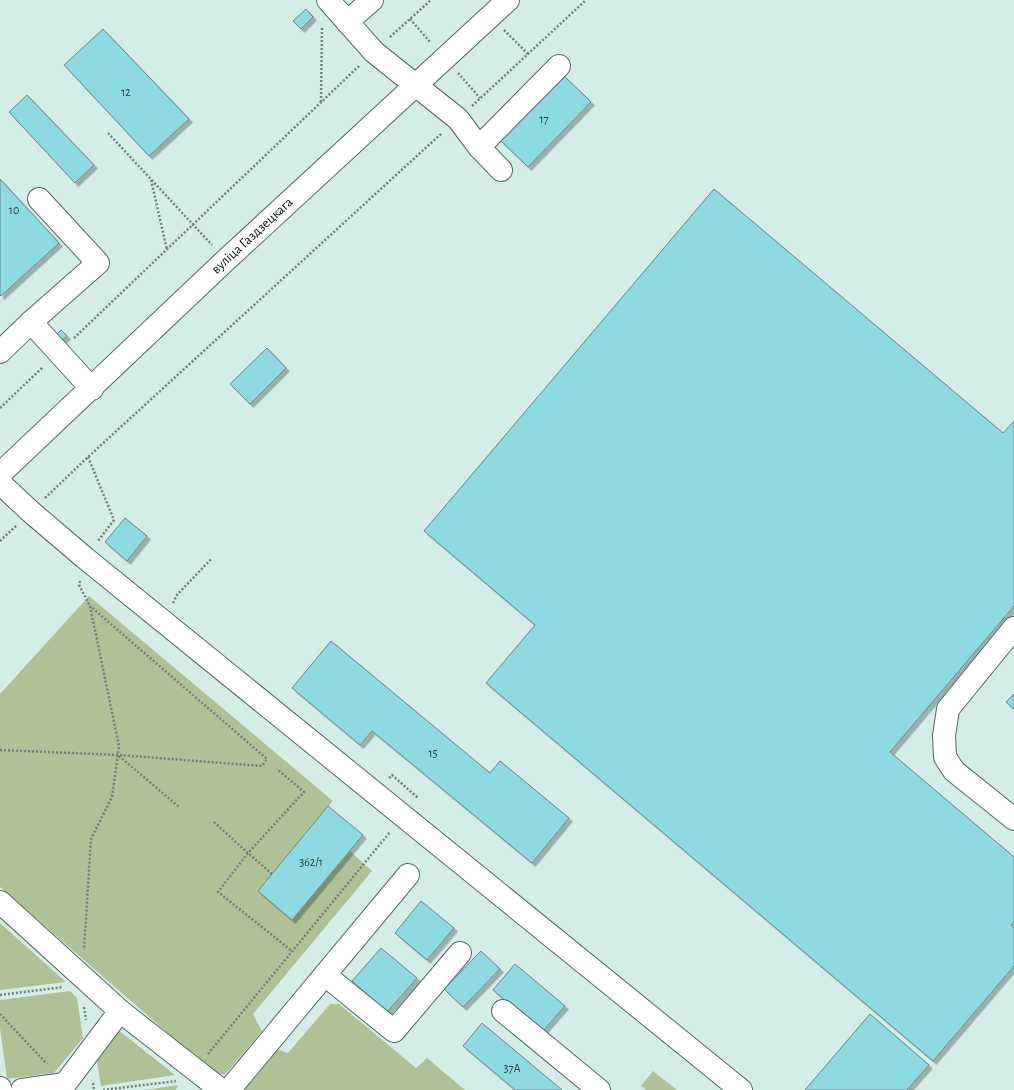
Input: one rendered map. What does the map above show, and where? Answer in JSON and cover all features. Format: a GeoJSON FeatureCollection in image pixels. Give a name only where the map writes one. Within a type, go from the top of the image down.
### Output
{"type":"FeatureCollection","features":[{"type":"Feature","properties":{"kind":"street"},"geometry":{"type":"LineString","coordinates":[[328,0],[374,52],[458,119],[479,147],[501,170]]}},
{"type":"Feature","properties":{"kind":"street"},"geometry":{"type":"LineString","coordinates":[[347,22],[372,0]]}},
{"type":"Feature","properties":{"kind":"street","name":"вуліца Газдзецкага"},"geometry":{"type":"LineString","coordinates":[[0,474],[226,260],[508,0]]}},
{"type":"Feature","properties":{"kind":"street"},"geometry":{"type":"LineString","coordinates":[[479,147],[559,66]]}},
{"type":"Feature","properties":{"kind":"street"},"geometry":{"type":"LineString","coordinates":[[0,352],[31,322],[98,263],[39,199]]}},
{"type":"Feature","properties":{"kind":"street"},"geometry":{"type":"LineString","coordinates":[[31,322],[58,353],[92,388]]}},
{"type":"Feature","properties":{"kind":"street"},"geometry":{"type":"LineString","coordinates":[[0,483],[31,512],[85,558],[741,1090]]}},
{"type":"Feature","properties":{"kind":"street"},"geometry":{"type":"LineString","coordinates":[[1014,628],[948,709],[944,736],[945,756],[954,771],[1014,819]]}},
{"type":"Feature","properties":{"kind":"street"},"geometry":{"type":"LineString","coordinates":[[229,1090],[408,875]]}},
{"type":"Feature","properties":{"kind":"street"},"geometry":{"type":"LineString","coordinates":[[0,902],[74,982],[120,1011],[220,1090]]}},
{"type":"Feature","properties":{"kind":"street"},"geometry":{"type":"LineString","coordinates":[[325,975],[394,1031],[460,953]]}},
{"type":"Feature","properties":{"kind":"street"},"geometry":{"type":"LineString","coordinates":[[22,1090],[65,1084],[120,1011]]}},
{"type":"Feature","properties":{"kind":"street"},"geometry":{"type":"LineString","coordinates":[[503,1011],[600,1090]]}},
{"type":"Feature","properties":{"kind":"path"},"geometry":{"type":"LineString","coordinates":[[0,408],[194,226],[321,102],[430,0]]}},
{"type":"Feature","properties":{"kind":"path"},"geometry":{"type":"LineString","coordinates":[[0,541],[88,457],[586,0]]}},
{"type":"Feature","properties":{"kind":"path"},"geometry":{"type":"LineString","coordinates":[[491,16],[528,54]]}},
{"type":"Feature","properties":{"kind":"path"},"geometry":{"type":"LineString","coordinates":[[321,102],[322,24]]}},
{"type":"Feature","properties":{"kind":"path"},"geometry":{"type":"LineString","coordinates":[[108,132],[226,260]]}},
{"type":"Feature","properties":{"kind":"path"},"geometry":{"type":"LineString","coordinates":[[151,180],[167,250]]}},
{"type":"Feature","properties":{"kind":"path"},"geometry":{"type":"LineString","coordinates":[[0,995],[74,982],[92,839],[112,797],[119,746],[90,606],[79,586],[85,558],[114,520],[88,457]]}},
{"type":"Feature","properties":{"kind":"path"},"geometry":{"type":"LineString","coordinates":[[0,750],[118,756],[262,766],[267,759],[90,606]]}},
{"type":"Feature","properties":{"kind":"path"},"geometry":{"type":"LineString","coordinates":[[118,756],[179,808]]}},
{"type":"Feature","properties":{"kind":"path"},"geometry":{"type":"LineString","coordinates":[[277,769],[304,792],[248,853],[218,892],[292,951]]}},
{"type":"Feature","properties":{"kind":"path"},"geometry":{"type":"LineString","coordinates":[[103,1090],[187,1080],[403,817]]}},
{"type":"Feature","properties":{"kind":"path"},"geometry":{"type":"LineString","coordinates":[[214,822],[272,874]]}},
{"type":"Feature","properties":{"kind":"path"},"geometry":{"type":"LineString","coordinates":[[0,1014],[65,1084]]}},
{"type":"Feature","properties":{"kind":"green space"},"geometry":{"type":"Polygon","coordinates":[[[89,596],[333,801],[258,891],[292,919],[350,851],[372,871],[253,1014],[262,1031],[225,1074],[216,1075],[0,887],[0,694],[89,596]]]}},
{"type":"Feature","properties":{"kind":"green space"},"geometry":{"type":"Polygon","coordinates":[[[0,923],[66,982],[0,990],[0,923]]]}},
{"type":"Feature","properties":{"kind":"green space"},"geometry":{"type":"Polygon","coordinates":[[[70,991],[77,998],[83,1038],[54,1073],[7,1079],[0,1028],[0,1000],[70,991]]]}},
{"type":"Feature","properties":{"kind":"green space"},"geometry":{"type":"Polygon","coordinates":[[[330,1004],[339,1004],[416,1068],[427,1058],[465,1090],[236,1090],[272,1048],[288,1053],[330,1004]]]}},
{"type":"Feature","properties":{"kind":"green space"},"geometry":{"type":"Polygon","coordinates":[[[117,1029],[175,1075],[101,1086],[96,1055],[117,1029]]]}},
{"type":"Feature","properties":{"kind":"green space"},"geometry":{"type":"Polygon","coordinates":[[[653,1071],[677,1090],[646,1090],[641,1086],[653,1071]]]}},
{"type":"Feature","properties":{"kind":"green space"},"geometry":{"type":"Polygon","coordinates":[[[178,1085],[176,1090],[145,1090],[178,1085]]]}},
{"type":"Feature","properties":{"kind":"building"},"geometry":{"type":"Polygon","coordinates":[[[306,9],[313,17],[301,29],[293,21],[306,9]]]}},
{"type":"Feature","properties":{"kind":"building"},"geometry":{"type":"Polygon","coordinates":[[[103,29],[189,119],[149,156],[64,65],[103,29]]]}},
{"type":"Feature","properties":{"kind":"building"},"geometry":{"type":"Polygon","coordinates":[[[560,72],[591,102],[528,167],[497,137],[560,72]]]}},
{"type":"Feature","properties":{"kind":"building"},"geometry":{"type":"Polygon","coordinates":[[[27,95],[94,165],[75,183],[9,112],[27,95]]]}},
{"type":"Feature","properties":{"kind":"building"},"geometry":{"type":"Polygon","coordinates":[[[0,179],[59,243],[1,296],[0,295],[0,179]]]}},
{"type":"Feature","properties":{"kind":"building"},"geometry":{"type":"Polygon","coordinates":[[[714,189],[1003,433],[1014,421],[1014,606],[890,752],[1014,857],[1014,921],[1011,925],[1014,928],[1014,966],[933,1061],[486,683],[535,625],[424,531],[714,189]]]}},
{"type":"Feature","properties":{"kind":"building"},"geometry":{"type":"Polygon","coordinates":[[[61,330],[67,336],[59,343],[54,337],[61,330]]]}},
{"type":"Feature","properties":{"kind":"building"},"geometry":{"type":"Polygon","coordinates":[[[267,348],[286,368],[250,404],[230,384],[267,348]]]}},
{"type":"Feature","properties":{"kind":"building"},"geometry":{"type":"Polygon","coordinates":[[[125,518],[147,536],[127,561],[105,542],[125,518]]]}},
{"type":"Feature","properties":{"kind":"building"},"geometry":{"type":"Polygon","coordinates":[[[331,641],[490,773],[500,761],[569,818],[532,863],[372,731],[360,745],[292,688],[331,641]]]}},
{"type":"Feature","properties":{"kind":"building"},"geometry":{"type":"Polygon","coordinates":[[[1014,694],[1014,709],[1006,702],[1014,694]]]}},
{"type":"Feature","properties":{"kind":"building"},"geometry":{"type":"Polygon","coordinates":[[[328,806],[363,835],[292,920],[258,891],[328,806]]]}},
{"type":"Feature","properties":{"kind":"building"},"geometry":{"type":"Polygon","coordinates":[[[421,901],[454,928],[427,960],[395,933],[421,901]]]}},
{"type":"Feature","properties":{"kind":"building"},"geometry":{"type":"Polygon","coordinates":[[[381,948],[417,978],[387,1012],[352,981],[381,948]]]}},
{"type":"Feature","properties":{"kind":"building"},"geometry":{"type":"Polygon","coordinates":[[[481,951],[500,969],[463,1007],[444,989],[481,951]]]}},
{"type":"Feature","properties":{"kind":"building"},"geometry":{"type":"Polygon","coordinates":[[[515,964],[565,1006],[542,1032],[493,990],[515,964]]]}},
{"type":"Feature","properties":{"kind":"building"},"geometry":{"type":"Polygon","coordinates":[[[870,1014],[929,1065],[907,1090],[805,1090],[870,1014]]]}},
{"type":"Feature","properties":{"kind":"building"},"geometry":{"type":"Polygon","coordinates":[[[482,1023],[562,1090],[515,1090],[463,1046],[482,1023]]]}}]}
